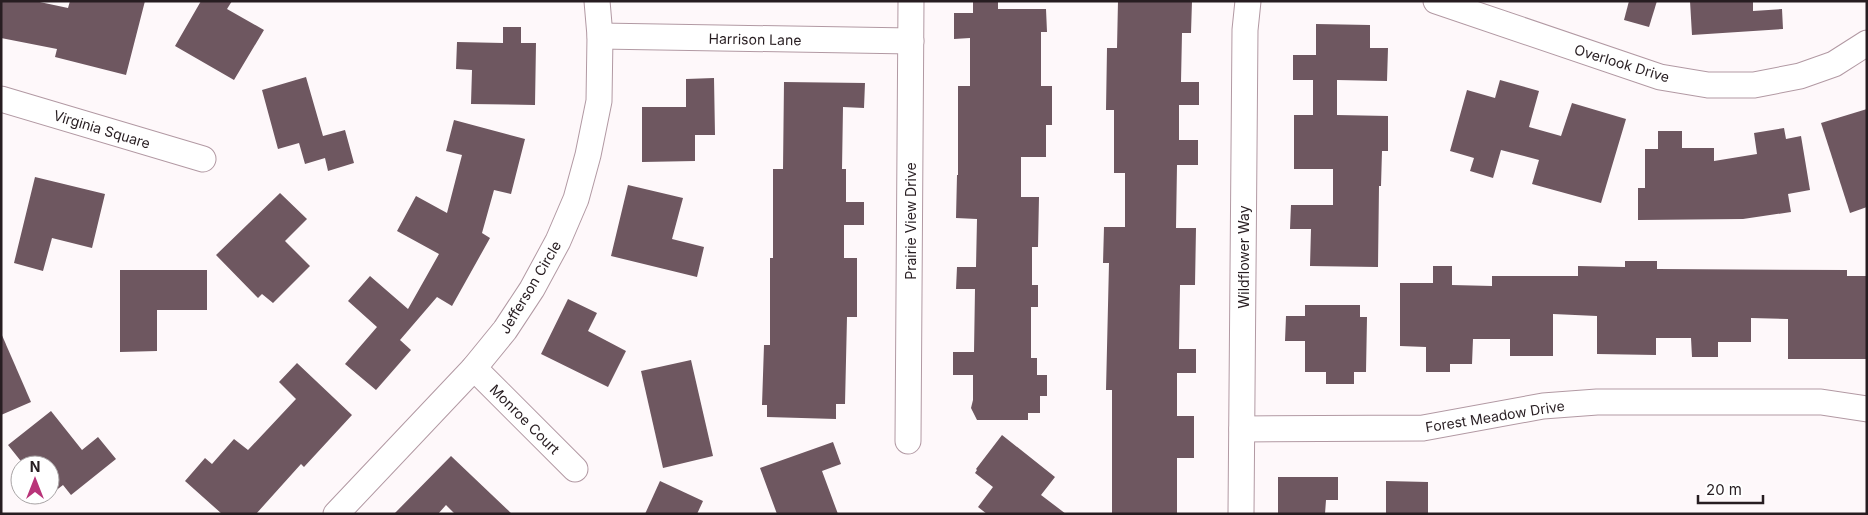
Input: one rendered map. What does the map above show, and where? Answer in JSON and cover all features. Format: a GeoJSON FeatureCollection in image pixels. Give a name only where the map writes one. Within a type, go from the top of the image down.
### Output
{"type":"FeatureCollection","features":[{"type":"Feature","properties":{"kind":"street","name":"Jefferson Circle"},"geometry":{"type":"LineString","coordinates":[[336,514],[474,368],[505,330],[532,289],[558,241],[576,199],[588,155],[599,101],[600,36],[596,1]]}},
{"type":"Feature","properties":{"kind":"street","name":"Prairie View Drive"},"geometry":{"type":"LineString","coordinates":[[908,441],[911,1]]}},
{"type":"Feature","properties":{"kind":"street","name":"Wildflower Way"},"geometry":{"type":"LineString","coordinates":[[1242,514],[1245,30],[1248,1]]}},
{"type":"Feature","properties":{"kind":"street","name":"Overlook Drive"},"geometry":{"type":"LineString","coordinates":[[1436,1],[1660,77],[1708,85],[1754,85],[1800,76],[1834,64],[1867,42]]}},
{"type":"Feature","properties":{"kind":"street","name":"Harrison Lane"},"geometry":{"type":"LineString","coordinates":[[600,36],[911,41]]}},
{"type":"Feature","properties":{"kind":"street","name":"Virginia Square"},"geometry":{"type":"LineString","coordinates":[[1,99],[203,159]]}},
{"type":"Feature","properties":{"kind":"street","name":"Monroe Court"},"geometry":{"type":"LineString","coordinates":[[474,368],[575,469]]}},
{"type":"Feature","properties":{"kind":"street","name":"Forest Meadow Drive"},"geometry":{"type":"LineString","coordinates":[[1242,429],[1422,428],[1543,406],[1597,402],[1821,402],[1867,409]]}},
{"type":"Feature","properties":{"kind":"building"},"geometry":{"type":"Polygon","coordinates":[[[1,1],[35,1],[68,8],[70,1],[145,1],[126,75],[55,57],[57,49],[1,38],[1,1]]]}},
{"type":"Feature","properties":{"kind":"building"},"geometry":{"type":"Polygon","coordinates":[[[201,1],[232,1],[227,9],[264,30],[234,80],[175,46],[201,1]]]}},
{"type":"Feature","properties":{"kind":"building"},"geometry":{"type":"Polygon","coordinates":[[[973,1],[998,1],[998,9],[1046,9],[1047,32],[1041,32],[1041,86],[1052,86],[1052,125],[1046,125],[1046,157],[1021,157],[1021,197],[1039,197],[1038,247],[1032,247],[1032,285],[1038,285],[1038,307],[1031,307],[1031,358],[1037,358],[1037,375],[1047,375],[1047,396],[1040,396],[1040,413],[1028,413],[1028,420],[977,420],[971,408],[973,400],[973,375],[953,375],[953,352],[974,352],[975,289],[956,289],[957,267],[976,267],[977,219],[956,218],[958,86],[970,86],[970,38],[954,39],[954,13],[973,13],[973,1]]]}},
{"type":"Feature","properties":{"kind":"building"},"geometry":{"type":"Polygon","coordinates":[[[1118,1],[1192,1],[1191,33],[1182,33],[1181,82],[1199,82],[1199,105],[1179,105],[1179,140],[1198,140],[1198,165],[1177,165],[1176,228],[1196,228],[1195,285],[1180,285],[1179,349],[1196,349],[1196,373],[1177,373],[1177,416],[1194,416],[1194,458],[1177,458],[1177,514],[1112,514],[1112,390],[1106,390],[1109,263],[1103,263],[1104,227],[1125,227],[1125,173],[1114,173],[1114,110],[1106,110],[1107,48],[1117,48],[1118,1]]]}},
{"type":"Feature","properties":{"kind":"building"},"geometry":{"type":"Polygon","coordinates":[[[1629,1],[1657,1],[1649,27],[1624,20],[1629,1]]]}},
{"type":"Feature","properties":{"kind":"building"},"geometry":{"type":"Polygon","coordinates":[[[1690,1],[1753,1],[1753,11],[1782,9],[1783,29],[1692,35],[1690,1]]]}},
{"type":"Feature","properties":{"kind":"building"},"geometry":{"type":"Polygon","coordinates":[[[1316,24],[1370,25],[1370,48],[1388,48],[1387,81],[1337,80],[1337,115],[1388,116],[1388,151],[1382,151],[1381,186],[1379,186],[1378,267],[1310,266],[1311,229],[1290,229],[1291,205],[1333,205],[1333,169],[1294,169],[1294,115],[1313,115],[1313,80],[1293,80],[1293,55],[1316,55],[1316,24]]]}},
{"type":"Feature","properties":{"kind":"building"},"geometry":{"type":"Polygon","coordinates":[[[503,27],[521,27],[521,43],[536,43],[535,105],[471,104],[472,70],[456,69],[457,42],[503,43],[503,27]]]}},
{"type":"Feature","properties":{"kind":"building"},"geometry":{"type":"Polygon","coordinates":[[[306,77],[323,136],[345,130],[354,163],[328,171],[325,158],[305,164],[299,143],[278,149],[262,90],[306,77]]]}},
{"type":"Feature","properties":{"kind":"building"},"geometry":{"type":"Polygon","coordinates":[[[714,78],[715,135],[695,135],[695,161],[642,162],[642,107],[686,107],[686,79],[714,78]]]}},
{"type":"Feature","properties":{"kind":"building"},"geometry":{"type":"Polygon","coordinates":[[[1500,80],[1539,91],[1529,127],[1561,136],[1572,103],[1626,119],[1601,203],[1532,184],[1539,160],[1501,150],[1493,178],[1470,171],[1474,158],[1450,151],[1467,90],[1495,98],[1500,80]]]}},
{"type":"Feature","properties":{"kind":"building"},"geometry":{"type":"Polygon","coordinates":[[[784,82],[865,83],[864,108],[843,107],[842,169],[846,169],[846,202],[864,202],[864,225],[844,225],[844,258],[857,258],[857,317],[847,317],[845,404],[836,404],[836,419],[767,417],[767,405],[762,405],[764,345],[770,345],[770,258],[773,258],[773,169],[783,169],[784,82]]]}},
{"type":"Feature","properties":{"kind":"building"},"geometry":{"type":"Polygon","coordinates":[[[1867,109],[1867,207],[1850,213],[1821,123],[1867,109]]]}},
{"type":"Feature","properties":{"kind":"building"},"geometry":{"type":"Polygon","coordinates":[[[454,120],[525,139],[511,194],[494,190],[482,233],[490,238],[452,306],[437,297],[400,340],[411,350],[376,390],[345,364],[377,327],[348,301],[370,276],[408,309],[439,254],[397,231],[416,196],[447,213],[462,155],[446,151],[454,120]]]}},
{"type":"Feature","properties":{"kind":"building"},"geometry":{"type":"Polygon","coordinates":[[[1784,128],[1786,139],[1801,136],[1810,190],[1788,194],[1791,212],[1743,219],[1638,220],[1638,188],[1645,188],[1645,149],[1658,149],[1658,131],[1682,131],[1682,148],[1714,148],[1714,161],[1757,154],[1754,133],[1784,128]]]}},
{"type":"Feature","properties":{"kind":"building"},"geometry":{"type":"Polygon","coordinates":[[[35,177],[105,194],[92,248],[52,238],[43,271],[14,263],[35,177]]]}},
{"type":"Feature","properties":{"kind":"building"},"geometry":{"type":"Polygon","coordinates":[[[628,185],[683,198],[672,239],[704,247],[697,277],[611,256],[628,185]]]}},
{"type":"Feature","properties":{"kind":"building"},"geometry":{"type":"Polygon","coordinates":[[[280,193],[307,219],[285,241],[310,266],[273,303],[262,294],[258,298],[216,255],[280,193]]]}},
{"type":"Feature","properties":{"kind":"building"},"geometry":{"type":"Polygon","coordinates":[[[1625,261],[1657,261],[1657,269],[1847,270],[1847,276],[1867,276],[1867,359],[1788,359],[1788,319],[1751,318],[1751,342],[1718,342],[1718,357],[1692,357],[1691,338],[1656,338],[1656,355],[1597,354],[1597,316],[1553,314],[1553,356],[1510,356],[1510,339],[1473,339],[1472,364],[1450,364],[1450,372],[1426,372],[1426,347],[1400,346],[1400,283],[1433,283],[1433,266],[1452,266],[1452,285],[1492,286],[1492,276],[1578,276],[1578,266],[1625,267],[1625,261]]]}},
{"type":"Feature","properties":{"kind":"building"},"geometry":{"type":"Polygon","coordinates":[[[120,270],[207,270],[207,310],[157,310],[157,351],[120,352],[120,270]]]}},
{"type":"Feature","properties":{"kind":"building"},"geometry":{"type":"Polygon","coordinates":[[[568,299],[597,313],[588,331],[626,351],[608,387],[541,354],[568,299]]]}},
{"type":"Feature","properties":{"kind":"building"},"geometry":{"type":"Polygon","coordinates":[[[1305,305],[1360,305],[1360,317],[1367,317],[1366,372],[1354,372],[1354,384],[1326,384],[1326,372],[1305,372],[1305,341],[1285,341],[1286,316],[1305,316],[1305,305]]]}},
{"type":"Feature","properties":{"kind":"building"},"geometry":{"type":"Polygon","coordinates":[[[1,333],[31,402],[1,415],[1,333]]]}},
{"type":"Feature","properties":{"kind":"building"},"geometry":{"type":"Polygon","coordinates":[[[691,360],[713,456],[663,468],[641,371],[691,360]]]}},
{"type":"Feature","properties":{"kind":"building"},"geometry":{"type":"Polygon","coordinates":[[[297,363],[352,415],[304,467],[301,464],[256,514],[222,514],[185,481],[205,458],[212,464],[234,439],[248,450],[296,399],[279,382],[297,363]]]}},
{"type":"Feature","properties":{"kind":"building"},"geometry":{"type":"Polygon","coordinates":[[[51,411],[82,450],[98,437],[116,459],[71,495],[63,485],[60,487],[60,455],[16,455],[8,445],[51,411]]]}},
{"type":"Feature","properties":{"kind":"building"},"geometry":{"type":"Polygon","coordinates":[[[1002,435],[1055,477],[1041,495],[1066,514],[987,514],[978,507],[993,487],[975,473],[976,469],[1002,435]]]}},
{"type":"Feature","properties":{"kind":"building"},"geometry":{"type":"Polygon","coordinates":[[[833,442],[841,464],[822,471],[838,514],[777,514],[760,468],[833,442]]]}},
{"type":"Feature","properties":{"kind":"building"},"geometry":{"type":"Polygon","coordinates":[[[451,456],[512,514],[455,514],[446,505],[438,514],[394,514],[451,456]]]}},
{"type":"Feature","properties":{"kind":"building"},"geometry":{"type":"Polygon","coordinates":[[[1278,477],[1338,477],[1338,500],[1326,500],[1325,514],[1278,514],[1278,477]]]}},
{"type":"Feature","properties":{"kind":"building"},"geometry":{"type":"Polygon","coordinates":[[[660,481],[703,501],[697,514],[645,514],[660,481]]]}},
{"type":"Feature","properties":{"kind":"building"},"geometry":{"type":"Polygon","coordinates":[[[1386,481],[1428,482],[1428,514],[1386,514],[1386,481]]]}}]}
